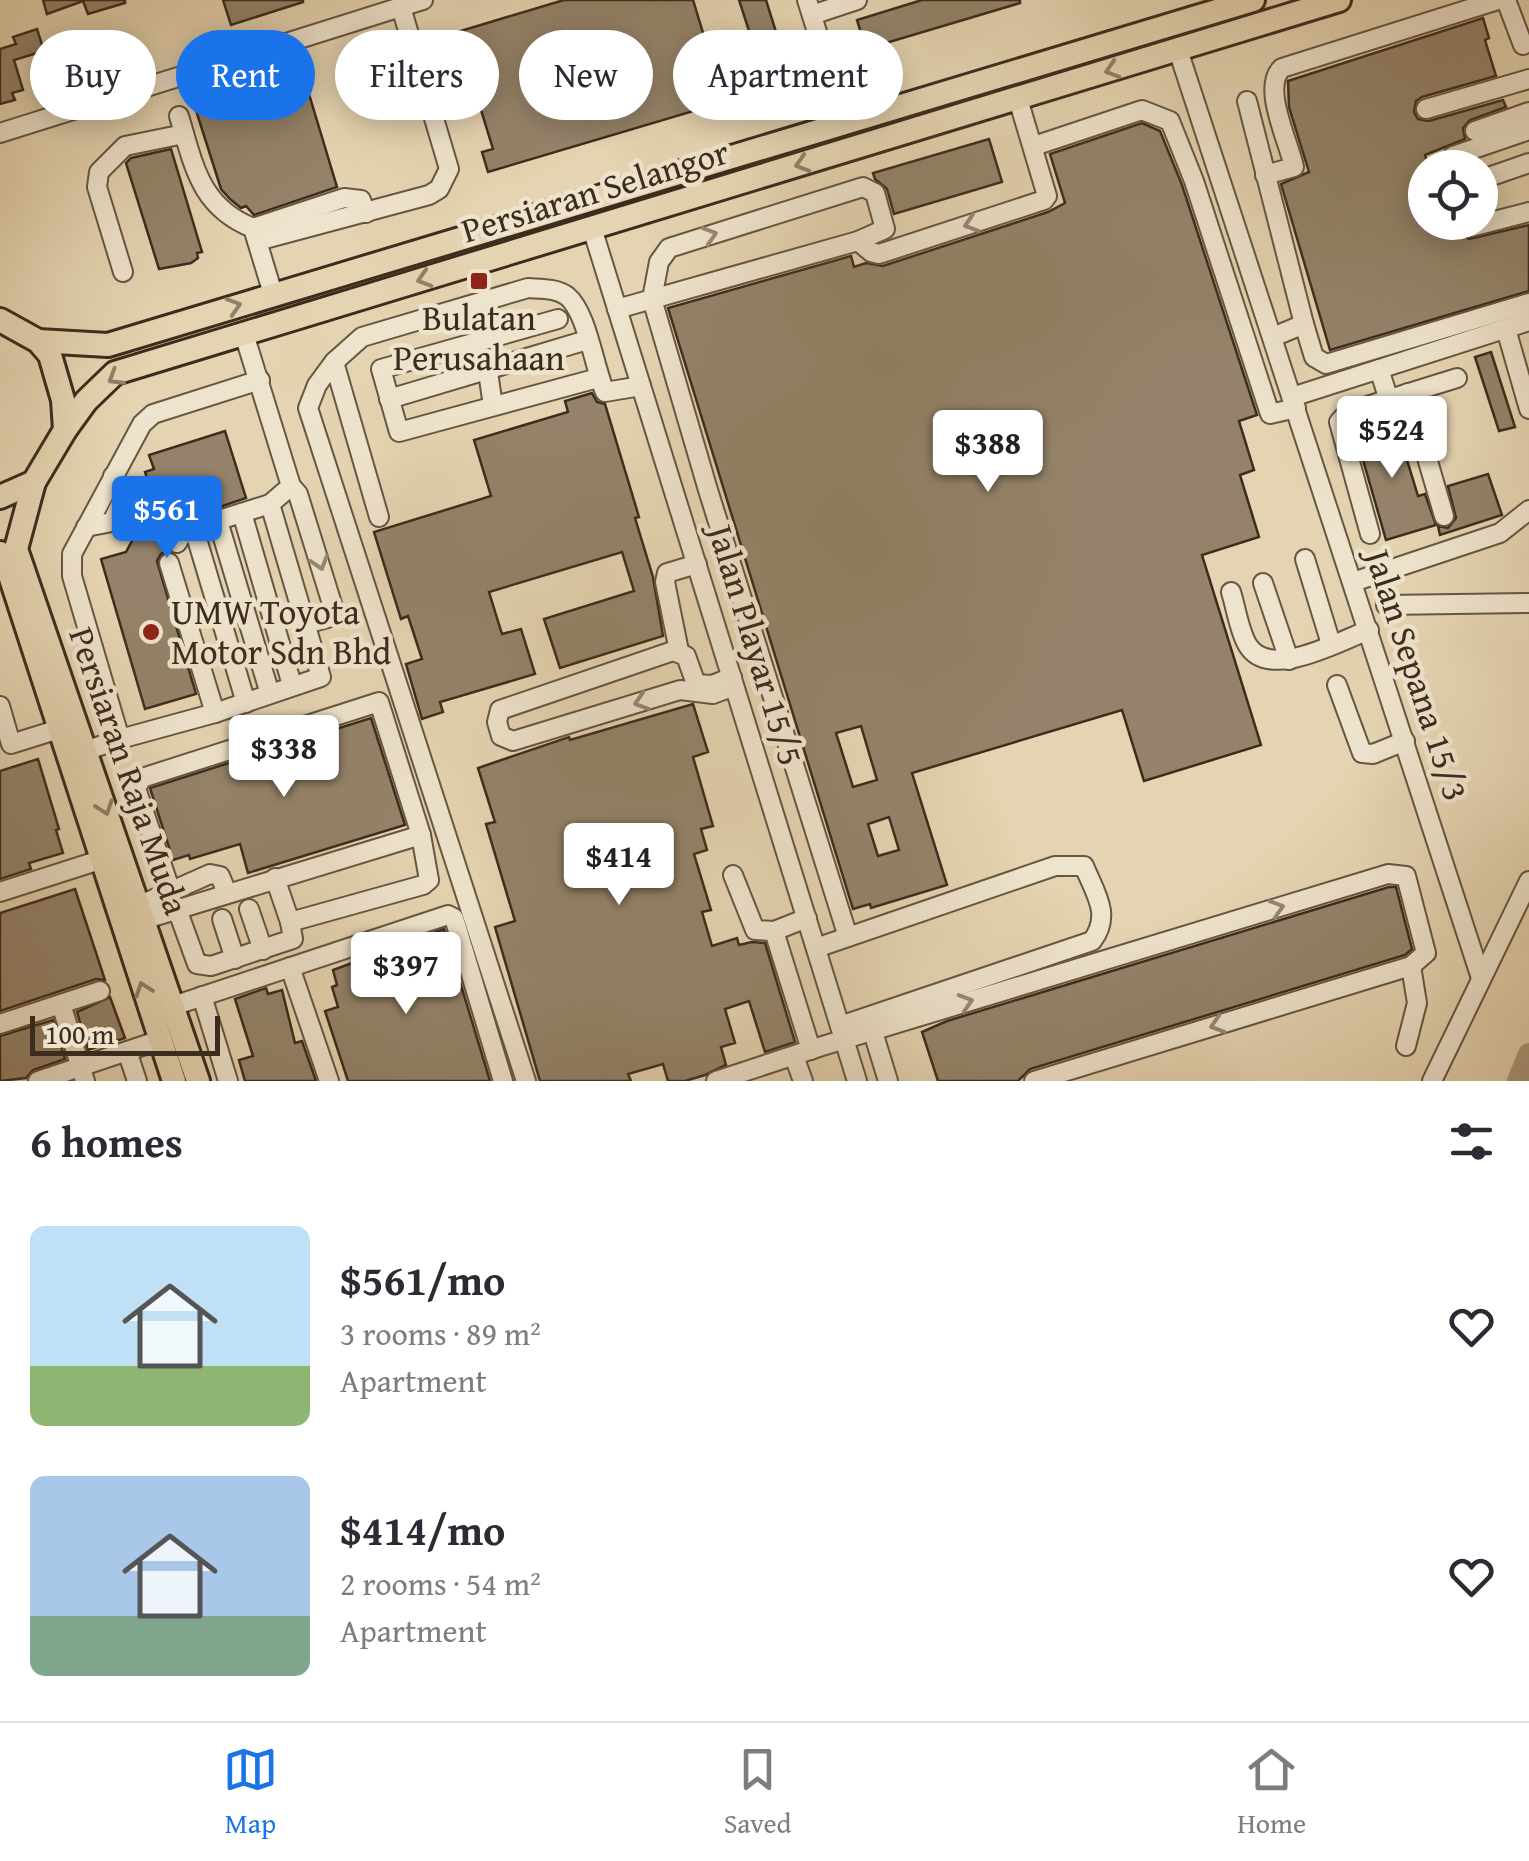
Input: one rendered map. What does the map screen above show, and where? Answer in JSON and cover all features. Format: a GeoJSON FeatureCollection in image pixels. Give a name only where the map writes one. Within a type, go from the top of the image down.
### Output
{"type":"FeatureCollection","features":[{"type":"Feature","properties":{"kind":"main road","name":"Persiaran Selangor"},"geometry":{"type":"LineString","coordinates":[[38,341],[108,344],[1253,0]]}},
{"type":"Feature","properties":{"kind":"main road","name":"Persiaran Selangor"},"geometry":{"type":"LineString","coordinates":[[65,430],[86,401],[116,373],[1340,0]]}},
{"type":"Feature","properties":{"kind":"main road"},"geometry":{"type":"LineString","coordinates":[[0,320],[38,341],[50,355],[58,379],[65,430],[34,482],[0,498]]}},
{"type":"Feature","properties":{"kind":"main road","name":"Persiaran Raja Muda"},"geometry":{"type":"LineString","coordinates":[[34,482],[16,550],[172,1006],[174,1081]]}},
{"type":"Feature","properties":{"kind":"main road","name":"Persiaran Raja Muda"},"geometry":{"type":"LineString","coordinates":[[2,560],[100,860],[172,1039],[198,1081]]}},
{"type":"Feature","properties":{"kind":"street"},"geometry":{"type":"LineString","coordinates":[[0,133],[424,0]]}},
{"type":"Feature","properties":{"kind":"street"},"geometry":{"type":"LineString","coordinates":[[845,122],[810,7],[857,0]]}},
{"type":"Feature","properties":{"kind":"street"},"geometry":{"type":"LineString","coordinates":[[1265,175],[1294,167],[1272,88],[1282,68],[1498,0]]}},
{"type":"Feature","properties":{"kind":"street"},"geometry":{"type":"LineString","coordinates":[[1506,0],[1520,47]]}},
{"type":"Feature","properties":{"kind":"street"},"geometry":{"type":"LineString","coordinates":[[255,235],[344,198],[361,200],[366,213],[430,195],[438,189],[449,168],[401,7]]}},
{"type":"Feature","properties":{"kind":"street","name":"Jalan Sepana 15/3"},"geometry":{"type":"LineString","coordinates":[[1178,50],[1480,978]]}},
{"type":"Feature","properties":{"kind":"street"},"geometry":{"type":"LineString","coordinates":[[1426,109],[1529,79]]}},
{"type":"Feature","properties":{"kind":"street"},"geometry":{"type":"LineString","coordinates":[[858,240],[878,254],[1044,200],[1047,196],[1018,98]]}},
{"type":"Feature","properties":{"kind":"street"},"geometry":{"type":"LineString","coordinates":[[1247,101],[1314,358],[1326,364],[1529,303]]}},
{"type":"Feature","properties":{"kind":"street"},"geometry":{"type":"LineString","coordinates":[[1034,146],[1142,110],[1170,121],[1194,182],[1270,414],[1378,369],[1529,321]]}},
{"type":"Feature","properties":{"kind":"street"},"geometry":{"type":"LineString","coordinates":[[1476,131],[1529,112]]}},
{"type":"Feature","properties":{"kind":"street"},"geometry":{"type":"LineString","coordinates":[[123,272],[96,187],[99,172],[124,146],[182,125],[197,176],[206,192],[230,219],[255,235],[274,294]]}},
{"type":"Feature","properties":{"kind":"street"},"geometry":{"type":"LineString","coordinates":[[1471,150],[1529,130]]}},
{"type":"Feature","properties":{"kind":"street"},"geometry":{"type":"LineString","coordinates":[[1498,174],[1529,163]]}},
{"type":"Feature","properties":{"kind":"street"},"geometry":{"type":"LineString","coordinates":[[617,310],[652,299],[858,240],[886,229],[876,193],[863,187],[668,248],[659,262],[652,299],[848,937]]}},
{"type":"Feature","properties":{"kind":"street"},"geometry":{"type":"LineString","coordinates":[[1498,221],[1529,212]]}},
{"type":"Feature","properties":{"kind":"street","name":"Jalan Playar 15/5"},"geometry":{"type":"LineString","coordinates":[[592,228],[857,1081]]}},
{"type":"Feature","properties":{"kind":"street"},"geometry":{"type":"LineString","coordinates":[[526,1081],[308,408],[316,385],[362,337],[528,288],[550,289],[567,296],[578,310],[605,392],[641,386]]}},
{"type":"Feature","properties":{"kind":"street"},"geometry":{"type":"LineString","coordinates":[[558,319],[381,370],[399,432],[598,378]]}},
{"type":"Feature","properties":{"kind":"street"},"geometry":{"type":"LineString","coordinates":[[1273,337],[1304,324]]}},
{"type":"Feature","properties":{"kind":"street"},"geometry":{"type":"LineString","coordinates":[[1506,329],[1529,409]]}},
{"type":"Feature","properties":{"kind":"street"},"geometry":{"type":"LineString","coordinates":[[244,334],[333,607],[330,617],[306,624]]}},
{"type":"Feature","properties":{"kind":"street"},"geometry":{"type":"LineString","coordinates":[[389,399],[587,340]]}},
{"type":"Feature","properties":{"kind":"street"},"geometry":{"type":"LineString","coordinates":[[472,343],[488,372],[493,406]]}},
{"type":"Feature","properties":{"kind":"street"},"geometry":{"type":"LineString","coordinates":[[334,362],[379,517]]}},
{"type":"Feature","properties":{"kind":"street"},"geometry":{"type":"LineString","coordinates":[[1378,369],[1397,425]]}},
{"type":"Feature","properties":{"kind":"street"},"geometry":{"type":"LineString","coordinates":[[1370,534],[1339,422],[1348,412],[1457,378]]}},
{"type":"Feature","properties":{"kind":"street"},"geometry":{"type":"LineString","coordinates":[[120,739],[72,576],[72,554],[142,424],[153,414],[260,380]]}},
{"type":"Feature","properties":{"kind":"street"},"geometry":{"type":"LineString","coordinates":[[1408,393],[1444,516]]}},
{"type":"Feature","properties":{"kind":"street"},"geometry":{"type":"LineString","coordinates":[[177,543],[184,531],[270,504],[291,486]]}},
{"type":"Feature","properties":{"kind":"street"},"geometry":{"type":"LineString","coordinates":[[85,751],[321,677],[270,504]]}},
{"type":"Feature","properties":{"kind":"street"},"geometry":{"type":"LineString","coordinates":[[1353,582],[1500,533],[1529,510]]}},
{"type":"Feature","properties":{"kind":"street"},"geometry":{"type":"LineString","coordinates":[[242,513],[292,685]]}},
{"type":"Feature","properties":{"kind":"street"},"geometry":{"type":"LineString","coordinates":[[218,521],[270,694]]}},
{"type":"Feature","properties":{"kind":"street"},"geometry":{"type":"LineString","coordinates":[[194,529],[246,703]]}},
{"type":"Feature","properties":{"kind":"street"},"geometry":{"type":"LineString","coordinates":[[1305,559],[1332,644]]}},
{"type":"Feature","properties":{"kind":"street"},"geometry":{"type":"LineString","coordinates":[[170,562],[216,713]]}},
{"type":"Feature","properties":{"kind":"street"},"geometry":{"type":"LineString","coordinates":[[696,564],[667,573],[664,582],[680,651],[686,656],[696,684],[733,681]]}},
{"type":"Feature","properties":{"kind":"street"},"geometry":{"type":"LineString","coordinates":[[1263,583],[1288,660]]}},
{"type":"Feature","properties":{"kind":"street"},"geometry":{"type":"LineString","coordinates":[[1231,592],[1247,646],[1262,658],[1276,662],[1369,630]]}},
{"type":"Feature","properties":{"kind":"street"},"geometry":{"type":"LineString","coordinates":[[1386,605],[1529,603]]}},
{"type":"Feature","properties":{"kind":"street"},"geometry":{"type":"LineString","coordinates":[[680,651],[594,676],[500,710],[497,722],[501,736],[513,741],[680,690],[713,694],[733,681]]}},
{"type":"Feature","properties":{"kind":"street"},"geometry":{"type":"LineString","coordinates":[[1337,685],[1362,753],[1373,754],[1404,741]]}},
{"type":"Feature","properties":{"kind":"street"},"geometry":{"type":"LineString","coordinates":[[170,890],[137,782],[379,702],[421,834],[430,880],[290,922]]}},
{"type":"Feature","properties":{"kind":"street"},"geometry":{"type":"LineString","coordinates":[[0,706],[11,744],[58,729]]}},
{"type":"Feature","properties":{"kind":"street"},"geometry":{"type":"LineString","coordinates":[[141,913],[177,909],[421,834]]}},
{"type":"Feature","properties":{"kind":"street"},"geometry":{"type":"LineString","coordinates":[[0,892],[100,860]]}},
{"type":"Feature","properties":{"kind":"street"},"geometry":{"type":"LineString","coordinates":[[716,1081],[802,1052],[842,1032],[1092,940],[1100,930],[1104,914],[1084,866],[1055,866],[816,948]]}},
{"type":"Feature","properties":{"kind":"street"},"geometry":{"type":"LineString","coordinates":[[141,913],[170,890],[217,874],[228,893]]}},
{"type":"Feature","properties":{"kind":"street"},"geometry":{"type":"LineString","coordinates":[[842,1032],[873,1032],[1388,874],[1406,876],[1426,953],[1411,966],[1034,1081]]}},
{"type":"Feature","properties":{"kind":"street"},"geometry":{"type":"LineString","coordinates":[[733,875],[754,930],[774,932],[806,918]]}},
{"type":"Feature","properties":{"kind":"street"},"geometry":{"type":"LineString","coordinates":[[177,909],[197,964],[212,966],[293,939],[276,878]]}},
{"type":"Feature","properties":{"kind":"street"},"geometry":{"type":"LineString","coordinates":[[1432,1081],[1529,881]]}},
{"type":"Feature","properties":{"kind":"street"},"geometry":{"type":"LineString","coordinates":[[250,909],[263,950]]}},
{"type":"Feature","properties":{"kind":"street"},"geometry":{"type":"LineString","coordinates":[[172,1006],[452,916],[503,1081]]}},
{"type":"Feature","properties":{"kind":"street"},"geometry":{"type":"LineString","coordinates":[[222,918],[234,959]]}},
{"type":"Feature","properties":{"kind":"street"},"geometry":{"type":"LineString","coordinates":[[774,932],[802,1052],[803,1081]]}},
{"type":"Feature","properties":{"kind":"street"},"geometry":{"type":"LineString","coordinates":[[1406,1046],[1417,1003],[1411,966]]}},
{"type":"Feature","properties":{"kind":"street"},"geometry":{"type":"LineString","coordinates":[[290,967],[329,1081]]}},
{"type":"Feature","properties":{"kind":"street"},"geometry":{"type":"LineString","coordinates":[[0,1024],[100,991]]}},
{"type":"Feature","properties":{"kind":"street"},"geometry":{"type":"LineString","coordinates":[[202,996],[228,1081]]}},
{"type":"Feature","properties":{"kind":"street"},"geometry":{"type":"LineString","coordinates":[[61,1004],[82,1074]]}},
{"type":"Feature","properties":{"kind":"street"},"geometry":{"type":"LineString","coordinates":[[38,1081],[82,1074],[127,1051],[212,1028]]}},
{"type":"Feature","properties":{"kind":"street"},"geometry":{"type":"LineString","coordinates":[[873,1032],[888,1081]]}},
{"type":"Feature","properties":{"kind":"street"},"geometry":{"type":"LineString","coordinates":[[127,1051],[137,1081]]}},
{"type":"Feature","properties":{"kind":"building"},"geometry":{"type":"Polygon","coordinates":[[[43,0],[125,0],[125,3],[88,14],[83,1],[47,14],[43,0]]]}},
{"type":"Feature","properties":{"kind":"building"},"geometry":{"type":"Polygon","coordinates":[[[223,0],[303,0],[303,2],[231,25],[223,0]]]}},
{"type":"Feature","properties":{"kind":"building"},"geometry":{"type":"Polygon","coordinates":[[[564,0],[693,0],[702,30],[673,30],[673,117],[488,172],[482,152],[493,149],[484,120],[499,120],[499,30],[464,30],[564,0]]]}},
{"type":"Feature","properties":{"kind":"building"},"geometry":{"type":"Polygon","coordinates":[[[739,0],[766,0],[775,30],[749,30],[739,0]]]}},
{"type":"Feature","properties":{"kind":"building"},"geometry":{"type":"Polygon","coordinates":[[[922,0],[1020,0],[903,38],[903,30],[860,30],[857,20],[922,0]]]}},
{"type":"Feature","properties":{"kind":"building"},"geometry":{"type":"Polygon","coordinates":[[[1483,18],[1496,76],[1422,97],[1416,101],[1414,112],[1418,119],[1429,121],[1503,100],[1506,107],[1470,120],[1463,128],[1465,139],[1438,150],[1408,150],[1408,240],[1498,240],[1498,232],[1529,225],[1529,291],[1330,350],[1281,184],[1309,172],[1289,107],[1288,81],[1483,18]]]}},
{"type":"Feature","properties":{"kind":"building"},"geometry":{"type":"Polygon","coordinates":[[[30,31],[30,55],[14,60],[23,90],[12,93],[15,100],[0,104],[0,49],[16,44],[13,37],[30,31]]]}},
{"type":"Feature","properties":{"kind":"building"},"geometry":{"type":"Polygon","coordinates":[[[315,114],[337,187],[254,215],[221,189],[199,120],[315,120],[315,114]]]}},
{"type":"Feature","properties":{"kind":"building"},"geometry":{"type":"Polygon","coordinates":[[[1142,123],[1160,131],[1182,185],[1257,415],[1239,421],[1254,470],[1240,475],[1259,537],[1202,555],[1261,745],[1144,781],[1122,710],[912,773],[947,885],[871,908],[870,904],[853,909],[668,308],[851,256],[854,267],[866,263],[883,266],[1048,212],[1065,203],[1050,154],[1142,123]],[[861,726],[836,733],[853,787],[877,780],[861,726]],[[889,817],[868,824],[878,856],[899,850],[889,817]]]}},
{"type":"Feature","properties":{"kind":"building"},"geometry":{"type":"Polygon","coordinates":[[[989,139],[1002,182],[894,214],[887,189],[873,173],[989,139]]]}},
{"type":"Feature","properties":{"kind":"building"},"geometry":{"type":"Polygon","coordinates":[[[171,149],[202,252],[191,263],[159,269],[126,163],[131,158],[171,149]]]}},
{"type":"Feature","properties":{"kind":"building"},"geometry":{"type":"Polygon","coordinates":[[[1491,352],[1515,427],[1499,431],[1475,357],[1491,352]]]}},
{"type":"Feature","properties":{"kind":"building"},"geometry":{"type":"Polygon","coordinates":[[[592,393],[597,402],[605,404],[639,517],[635,518],[653,577],[663,636],[560,668],[544,619],[634,591],[622,552],[489,592],[502,634],[521,629],[535,674],[440,702],[443,712],[422,719],[406,664],[422,659],[408,616],[401,619],[374,532],[491,496],[474,440],[568,412],[565,401],[592,393]]]}},
{"type":"Feature","properties":{"kind":"building"},"geometry":{"type":"Polygon","coordinates":[[[1381,415],[1388,434],[1400,437],[1418,496],[1425,494],[1436,525],[1386,540],[1353,425],[1381,415]]]}},
{"type":"Feature","properties":{"kind":"building","name":"UMW Toyota Motor Sdn Bhd"},"geometry":{"type":"Polygon","coordinates":[[[225,431],[246,498],[176,522],[166,538],[168,551],[157,561],[196,694],[145,709],[101,559],[126,552],[134,537],[135,524],[146,515],[154,499],[145,472],[154,469],[149,455],[225,431]]]}},
{"type":"Feature","properties":{"kind":"building"},"geometry":{"type":"Polygon","coordinates":[[[1488,474],[1502,515],[1440,535],[1438,526],[1448,528],[1456,518],[1448,486],[1488,474]]]}},
{"type":"Feature","properties":{"kind":"building"},"geometry":{"type":"Polygon","coordinates":[[[693,704],[708,752],[693,757],[713,826],[701,829],[707,850],[694,854],[711,910],[702,912],[712,946],[737,938],[739,945],[765,943],[795,1042],[765,1052],[749,1001],[725,1009],[735,1043],[721,1047],[726,1065],[705,1075],[668,1081],[663,1064],[628,1074],[631,1081],[540,1081],[495,927],[515,921],[486,824],[495,822],[478,768],[569,737],[570,740],[693,704]]]}},
{"type":"Feature","properties":{"kind":"building"},"geometry":{"type":"Polygon","coordinates":[[[371,718],[405,825],[248,873],[240,844],[173,860],[150,788],[371,718]]]}},
{"type":"Feature","properties":{"kind":"building"},"geometry":{"type":"Polygon","coordinates":[[[38,759],[63,853],[29,863],[31,869],[0,879],[0,771],[38,759]]]}},
{"type":"Feature","properties":{"kind":"building"},"geometry":{"type":"Polygon","coordinates":[[[1396,887],[1412,949],[1405,955],[1030,1069],[1018,1081],[938,1081],[922,1032],[947,1021],[1396,887]]]}},
{"type":"Feature","properties":{"kind":"building"},"geometry":{"type":"Polygon","coordinates":[[[75,889],[105,980],[96,979],[0,1011],[0,913],[75,889]]]}},
{"type":"Feature","properties":{"kind":"building"},"geometry":{"type":"Polygon","coordinates":[[[444,929],[490,1081],[348,1081],[325,1011],[338,1007],[332,987],[337,985],[333,970],[444,929]]]}},
{"type":"Feature","properties":{"kind":"building"},"geometry":{"type":"Polygon","coordinates":[[[266,988],[268,994],[282,990],[295,1043],[302,1041],[316,1081],[245,1081],[239,1060],[253,1056],[235,999],[266,988]]]}},
{"type":"Feature","properties":{"kind":"building"},"geometry":{"type":"Polygon","coordinates":[[[110,997],[125,1038],[88,1050],[77,1012],[110,997]]]}},
{"type":"Feature","properties":{"kind":"building"},"geometry":{"type":"Polygon","coordinates":[[[53,1020],[65,1059],[33,1070],[26,1078],[0,1081],[0,1036],[53,1020]]]}},
{"type":"Feature","properties":{"kind":"waterway"},"geometry":{"type":"LineString","coordinates":[[1518,1081],[1529,1054]]}},
{"type":"Feature","properties":{"kind":"place","name":"Bulatan Perusahaan"},"geometry":{"type":"Point","coordinates":[479,281]}},
{"type":"Feature","properties":{"kind":"place","name":"UMW Toyota Motor Sdn Bhd"},"geometry":{"type":"Point","coordinates":[151,632]}}]}
